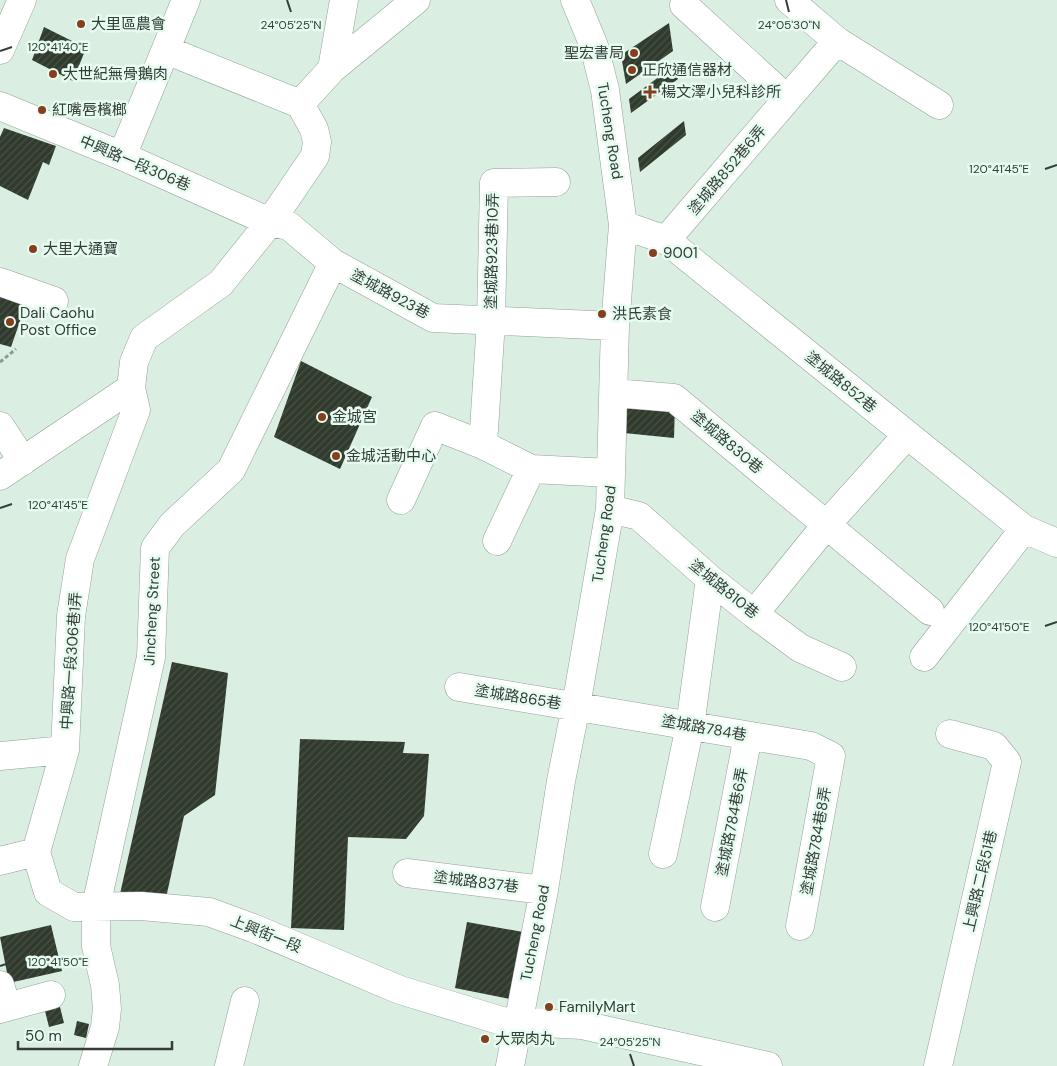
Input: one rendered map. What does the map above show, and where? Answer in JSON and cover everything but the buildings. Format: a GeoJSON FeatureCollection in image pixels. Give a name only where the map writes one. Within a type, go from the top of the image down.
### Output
{"type":"FeatureCollection","features":[{"type":"Feature","properties":{"kind":"street"},"geometry":{"type":"LineString","coordinates":[[0,50],[22,0]]}},
{"type":"Feature","properties":{"kind":"street"},"geometry":{"type":"LineString","coordinates":[[122,156],[186,0]]}},
{"type":"Feature","properties":{"kind":"street"},"geometry":{"type":"LineString","coordinates":[[332,69],[344,0]]}},
{"type":"Feature","properties":{"kind":"street"},"geometry":{"type":"LineString","coordinates":[[166,50],[300,104],[332,69],[416,0]]}},
{"type":"Feature","properties":{"kind":"street"},"geometry":{"type":"LineString","coordinates":[[790,0],[837,41],[939,105]]}},
{"type":"Feature","properties":{"kind":"street","name":"Tucheng Road"},"geometry":{"type":"LineString","coordinates":[[510,1066],[544,890],[561,781],[610,509],[615,326],[623,225],[605,90],[594,46],[578,1]]}},
{"type":"Feature","properties":{"kind":"street"},"geometry":{"type":"LineString","coordinates":[[684,5],[787,99]]}},
{"type":"Feature","properties":{"kind":"street","name":"塗城路852巷6弄"},"geometry":{"type":"LineString","coordinates":[[666,240],[837,41]]}},
{"type":"Feature","properties":{"kind":"street","name":"中興路一段306巷1弄"},"geometry":{"type":"LineString","coordinates":[[36,852],[65,750],[71,616],[80,559],[136,410],[131,388],[134,362],[144,338],[221,284],[270,222],[315,156],[318,142],[300,104]]}},
{"type":"Feature","properties":{"kind":"street","name":"中興路一段306巷"},"geometry":{"type":"LineString","coordinates":[[0,106],[122,156],[270,222]]}},
{"type":"Feature","properties":{"kind":"street","name":"塗城路923巷10弄"},"geometry":{"type":"LineString","coordinates":[[490,321],[494,183],[556,182]]}},
{"type":"Feature","properties":{"kind":"street","name":"塗城路923巷"},"geometry":{"type":"LineString","coordinates":[[270,222],[289,226],[333,263],[433,318],[615,326]]}},
{"type":"Feature","properties":{"kind":"street","name":"塗城路852巷"},"geometry":{"type":"LineString","coordinates":[[623,225],[666,240],[1024,529],[1057,542]]}},
{"type":"Feature","properties":{"kind":"street","name":"Jincheng Street"},"geometry":{"type":"LineString","coordinates":[[93,1066],[105,1027],[107,1009],[105,985],[96,946],[96,906],[152,657],[155,548],[172,525],[231,470],[333,263]]}},
{"type":"Feature","properties":{"kind":"street"},"geometry":{"type":"LineString","coordinates":[[0,282],[54,301]]}},
{"type":"Feature","properties":{"kind":"street"},"geometry":{"type":"LineString","coordinates":[[483,445],[490,321]]}},
{"type":"Feature","properties":{"kind":"street"},"geometry":{"type":"LineString","coordinates":[[0,476],[131,388]]}},
{"type":"Feature","properties":{"kind":"street","name":"塗城路830巷"},"geometry":{"type":"LineString","coordinates":[[614,393],[674,398],[930,611]]}},
{"type":"Feature","properties":{"kind":"street"},"geometry":{"type":"LineString","coordinates":[[0,426],[23,461]]}},
{"type":"Feature","properties":{"kind":"street"},"geometry":{"type":"LineString","coordinates":[[401,500],[435,426],[483,445],[531,468],[612,473]]}},
{"type":"Feature","properties":{"kind":"street"},"geometry":{"type":"LineString","coordinates":[[754,614],[827,524],[907,435]]}},
{"type":"Feature","properties":{"kind":"street"},"geometry":{"type":"LineString","coordinates":[[497,540],[531,468]]}},
{"type":"Feature","properties":{"kind":"street","name":"塗城路810巷"},"geometry":{"type":"LineString","coordinates":[[610,509],[639,516],[710,579],[754,614],[800,648],[842,667]]}},
{"type":"Feature","properties":{"kind":"street"},"geometry":{"type":"LineString","coordinates":[[924,657],[1024,529]]}},
{"type":"Feature","properties":{"kind":"street"},"geometry":{"type":"LineString","coordinates":[[663,854],[690,726],[710,579]]}},
{"type":"Feature","properties":{"kind":"street","name":"塗城路865巷"},"geometry":{"type":"LineString","coordinates":[[459,687],[576,706]]}},
{"type":"Feature","properties":{"kind":"street","name":"塗城路784巷"},"geometry":{"type":"LineString","coordinates":[[576,706],[811,746],[831,756]]}},
{"type":"Feature","properties":{"kind":"street","name":"上興路二段51巷"},"geometry":{"type":"LineString","coordinates":[[938,1066],[1007,762],[994,746],[950,734]]}},
{"type":"Feature","properties":{"kind":"street","name":"塗城路784巷6弄"},"geometry":{"type":"LineString","coordinates":[[715,907],[748,736]]}},
{"type":"Feature","properties":{"kind":"street"},"geometry":{"type":"LineString","coordinates":[[0,756],[65,750]]}},
{"type":"Feature","properties":{"kind":"street","name":"塗城路784巷8弄"},"geometry":{"type":"LineString","coordinates":[[800,926],[831,756]]}},
{"type":"Feature","properties":{"kind":"street"},"geometry":{"type":"LineString","coordinates":[[0,861],[36,852]]}},
{"type":"Feature","properties":{"kind":"street","name":"上興街一段"},"geometry":{"type":"LineString","coordinates":[[36,852],[48,892],[74,907],[141,906],[209,912],[253,928],[400,990],[502,1021],[582,1025],[768,1066]]}},
{"type":"Feature","properties":{"kind":"street","name":"塗城路837巷"},"geometry":{"type":"LineString","coordinates":[[407,873],[544,890]]}},
{"type":"Feature","properties":{"kind":"street"},"geometry":{"type":"LineString","coordinates":[[2,1000],[50,994]]}},
{"type":"Feature","properties":{"kind":"street"},"geometry":{"type":"LineString","coordinates":[[229,1066],[246,1001]]}},
{"type":"Feature","properties":{"kind":"path"},"geometry":{"type":"LineString","coordinates":[[0,362],[16,349]]}},
{"type":"Feature","properties":{"kind":"place","name":"大里區農會"},"geometry":{"type":"Point","coordinates":[81,24]}},
{"type":"Feature","properties":{"kind":"place","name":"聖宏書局"},"geometry":{"type":"Point","coordinates":[634,53]}},
{"type":"Feature","properties":{"kind":"place","name":"正欣通信器材"},"geometry":{"type":"Point","coordinates":[632,70]}},
{"type":"Feature","properties":{"kind":"place","name":"大世紀無骨鵝肉"},"geometry":{"type":"Point","coordinates":[53,74]}},
{"type":"Feature","properties":{"kind":"place","name":"楊文澤小兒科診所"},"geometry":{"type":"Point","coordinates":[650,92]}},
{"type":"Feature","properties":{"kind":"place","name":"紅嘴唇檳榔"},"geometry":{"type":"Point","coordinates":[42,110]}},
{"type":"Feature","properties":{"kind":"place","name":"大里大通寶"},"geometry":{"type":"Point","coordinates":[33,249]}},
{"type":"Feature","properties":{"kind":"place","name":"9001"},"geometry":{"type":"Point","coordinates":[653,253]}},
{"type":"Feature","properties":{"kind":"place","name":"洪氏素食"},"geometry":{"type":"Point","coordinates":[602,314]}},
{"type":"Feature","properties":{"kind":"place","name":"Dali Caohu Post Office"},"geometry":{"type":"Point","coordinates":[10,322]}},
{"type":"Feature","properties":{"kind":"place","name":"金城宮"},"geometry":{"type":"Point","coordinates":[322,417]}},
{"type":"Feature","properties":{"kind":"place","name":"金城活動中心"},"geometry":{"type":"Point","coordinates":[336,456]}},
{"type":"Feature","properties":{"kind":"place","name":"FamilyMart"},"geometry":{"type":"Point","coordinates":[549,1007]}},
{"type":"Feature","properties":{"kind":"place","name":"大眾肉丸"},"geometry":{"type":"Point","coordinates":[485,1039]}}]}
